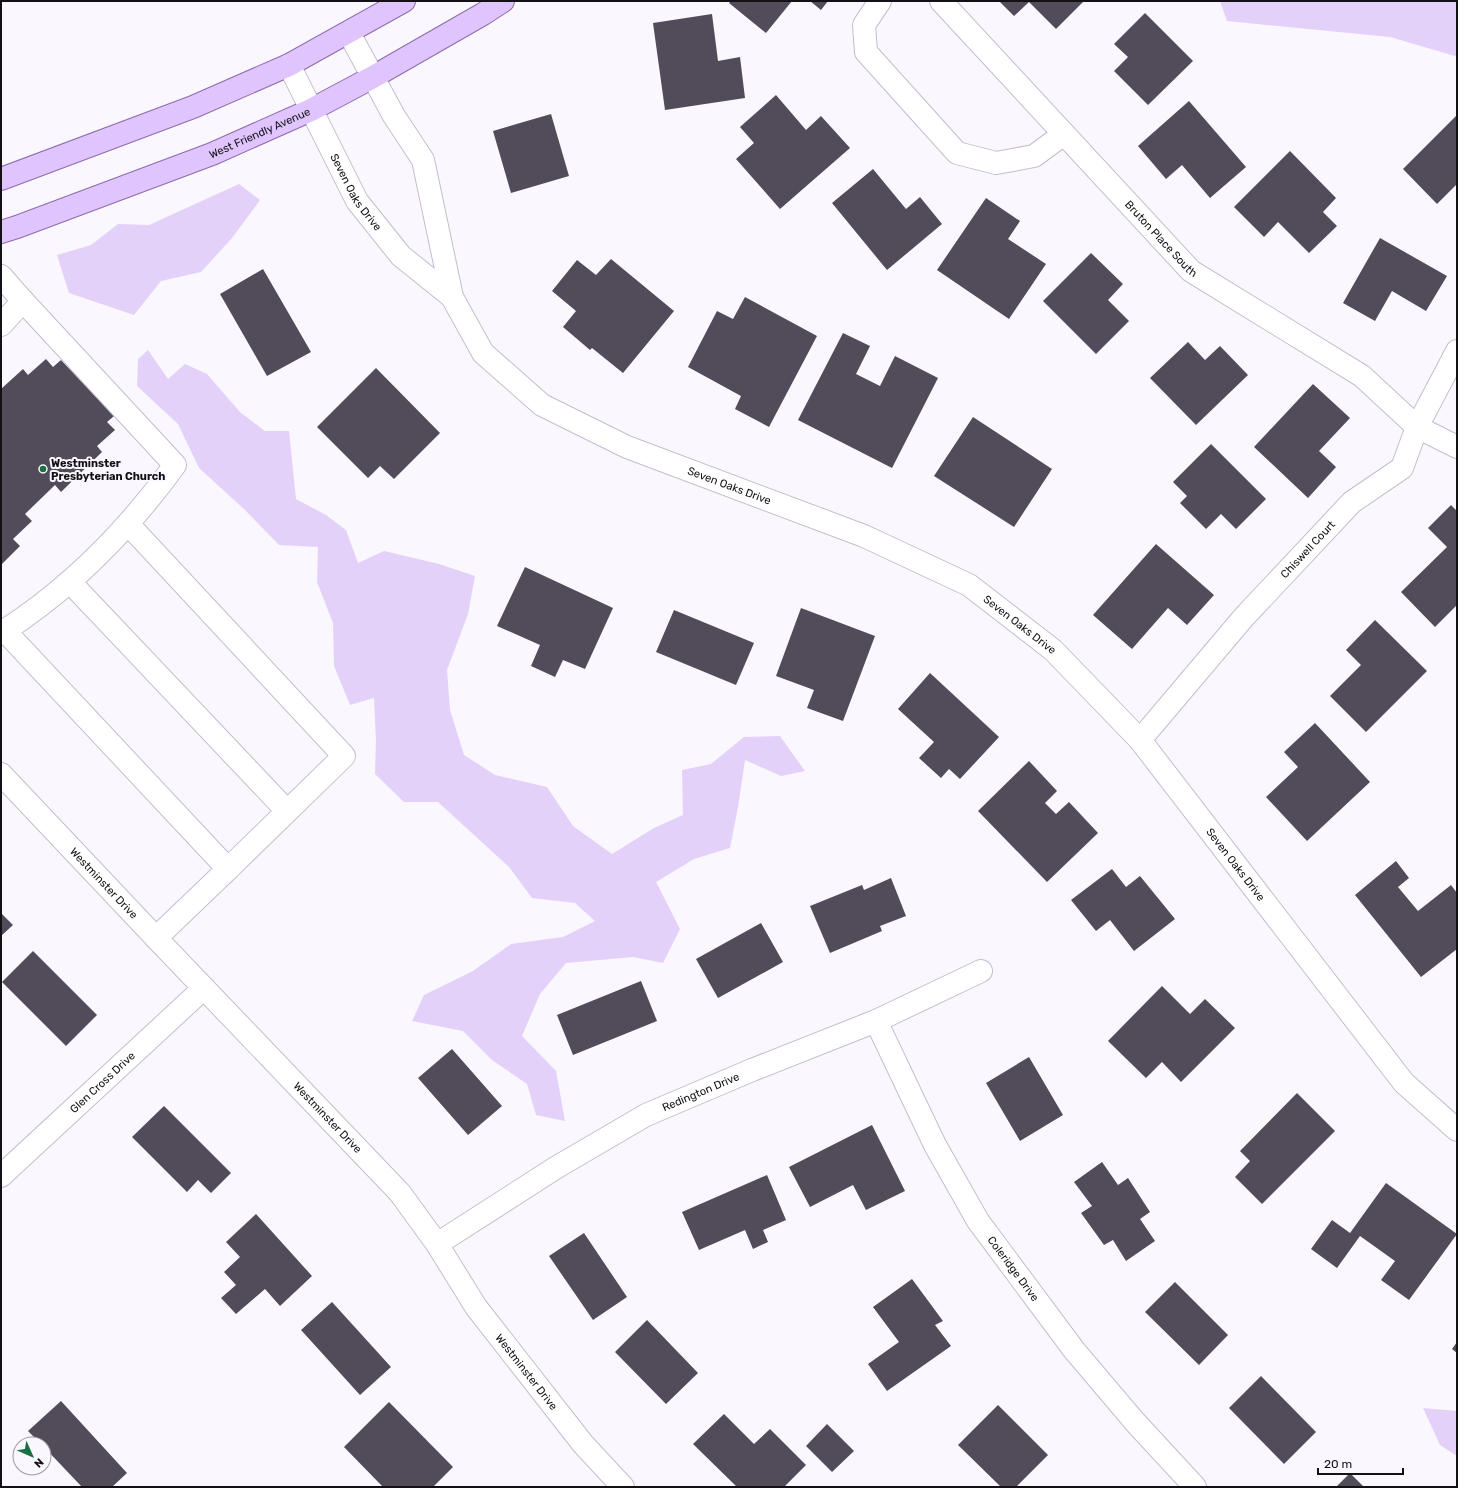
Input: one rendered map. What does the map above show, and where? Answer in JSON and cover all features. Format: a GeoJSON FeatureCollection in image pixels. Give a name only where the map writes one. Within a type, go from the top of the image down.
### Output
{"type":"FeatureCollection","features":[{"type":"Feature","properties":{"kind":"main road"},"geometry":{"type":"LineString","coordinates":[[1,179],[193,107],[289,65],[349,33],[404,1]]}},
{"type":"Feature","properties":{"kind":"main road","name":"West Friendly Avenue"},"geometry":{"type":"LineString","coordinates":[[1,232],[212,154],[311,110],[373,77],[503,1]]}},
{"type":"Feature","properties":{"kind":"street"},"geometry":{"type":"LineString","coordinates":[[880,1],[864,25],[866,52],[957,153],[996,163],[1034,156],[1064,134]]}},
{"type":"Feature","properties":{"kind":"street","name":"Bruton Place South"},"geometry":{"type":"LineString","coordinates":[[942,2],[1191,271],[1362,376],[1417,427],[1457,447]]}},
{"type":"Feature","properties":{"kind":"street","name":"Seven Oaks Drive"},"geometry":{"type":"LineString","coordinates":[[349,33],[394,116],[423,160],[452,297],[482,352],[542,405],[627,447],[864,536],[969,585],[1053,650],[1140,740],[1404,1083],[1456,1128]]}},
{"type":"Feature","properties":{"kind":"street","name":"Seven Oaks Drive"},"geometry":{"type":"LineString","coordinates":[[289,65],[357,201],[401,256],[452,297]]}},
{"type":"Feature","properties":{"kind":"street"},"geometry":{"type":"LineString","coordinates":[[1,276],[175,466],[128,524],[86,568],[43,604],[3,632],[228,869]]}},
{"type":"Feature","properties":{"kind":"street"},"geometry":{"type":"LineString","coordinates":[[1,325],[23,301]]}},
{"type":"Feature","properties":{"kind":"street","name":"Chiswell Court"},"geometry":{"type":"LineString","coordinates":[[1140,740],[1244,617],[1352,502],[1402,468],[1417,427],[1457,351]]}},
{"type":"Feature","properties":{"kind":"street"},"geometry":{"type":"LineString","coordinates":[[128,524],[344,756],[156,938]]}},
{"type":"Feature","properties":{"kind":"street"},"geometry":{"type":"LineString","coordinates":[[70,582],[287,811]]}},
{"type":"Feature","properties":{"kind":"street","name":"Westminster Drive"},"geometry":{"type":"LineString","coordinates":[[1,774],[400,1193],[437,1244],[481,1313],[583,1444],[623,1487]]}},
{"type":"Feature","properties":{"kind":"street","name":"Redington Drive"},"geometry":{"type":"LineString","coordinates":[[437,1244],[557,1167],[646,1115],[752,1070],[876,1021],[981,971]]}},
{"type":"Feature","properties":{"kind":"street","name":"Glen Cross Drive"},"geometry":{"type":"LineString","coordinates":[[1,1176],[204,988]]}},
{"type":"Feature","properties":{"kind":"street","name":"Coleridge Drive"},"geometry":{"type":"LineString","coordinates":[[876,1021],[935,1145],[978,1221],[1074,1350],[1135,1422],[1195,1487]]}},
{"type":"Feature","properties":{"kind":"shaded area"},"geometry":{"type":"Polygon","coordinates":[[[1220,1],[1457,1],[1457,55],[1455,56],[1390,37],[1227,21],[1220,1]]]}},
{"type":"Feature","properties":{"kind":"shaded area"},"geometry":{"type":"Polygon","coordinates":[[[239,184],[260,200],[232,238],[201,272],[161,281],[134,315],[69,293],[57,255],[91,245],[118,224],[149,225],[239,184]]]}},
{"type":"Feature","properties":{"kind":"shaded area"},"geometry":{"type":"Polygon","coordinates":[[[148,350],[168,379],[185,364],[207,374],[240,412],[265,431],[289,431],[296,499],[326,515],[346,530],[358,563],[384,551],[439,564],[475,576],[468,614],[447,670],[450,710],[464,755],[495,775],[547,787],[573,826],[612,854],[654,828],[683,815],[682,770],[711,764],[744,737],[780,736],[805,771],[781,776],[745,760],[730,848],[694,859],[656,882],[680,929],[663,963],[633,957],[566,963],[540,994],[522,1036],[556,1071],[565,1121],[536,1115],[527,1084],[492,1060],[463,1031],[412,1021],[424,995],[473,971],[511,944],[563,937],[595,921],[575,903],[532,898],[509,867],[438,802],[404,802],[375,774],[376,741],[374,698],[350,705],[334,666],[333,623],[317,582],[318,547],[279,545],[245,510],[199,468],[178,424],[137,386],[138,359],[148,350]]]}},
{"type":"Feature","properties":{"kind":"shaded area"},"geometry":{"type":"Polygon","coordinates":[[[1423,1408],[1457,1411],[1457,1456],[1440,1445],[1423,1408]]]}},
{"type":"Feature","properties":{"kind":"building"},"geometry":{"type":"Polygon","coordinates":[[[731,1],[792,1],[766,33],[729,3],[731,1]]]}},
{"type":"Feature","properties":{"kind":"building"},"geometry":{"type":"Polygon","coordinates":[[[810,1],[828,1],[821,10],[810,1]]]}},
{"type":"Feature","properties":{"kind":"building"},"geometry":{"type":"Polygon","coordinates":[[[999,1],[1084,1],[1056,29],[1029,2],[1014,16],[999,1]]]}},
{"type":"Feature","properties":{"kind":"building"},"geometry":{"type":"Polygon","coordinates":[[[1145,13],[1193,61],[1148,105],[1114,71],[1128,57],[1114,44],[1145,13]]]}},
{"type":"Feature","properties":{"kind":"building"},"geometry":{"type":"Polygon","coordinates":[[[712,14],[718,61],[740,57],[745,98],[665,110],[653,23],[712,14]]]}},
{"type":"Feature","properties":{"kind":"building"},"geometry":{"type":"Polygon","coordinates":[[[776,95],[806,130],[821,116],[850,148],[780,209],[736,159],[754,143],[740,127],[776,95]]]}},
{"type":"Feature","properties":{"kind":"building"},"geometry":{"type":"Polygon","coordinates":[[[1189,101],[1246,167],[1210,198],[1182,165],[1166,179],[1138,146],[1189,101]]]}},
{"type":"Feature","properties":{"kind":"building"},"geometry":{"type":"Polygon","coordinates":[[[551,114],[569,176],[511,193],[493,131],[551,114]]]}},
{"type":"Feature","properties":{"kind":"building"},"geometry":{"type":"Polygon","coordinates":[[[1457,115],[1457,184],[1437,204],[1403,169],[1457,115]]]}},
{"type":"Feature","properties":{"kind":"building"},"geometry":{"type":"Polygon","coordinates":[[[1290,151],[1336,198],[1323,212],[1337,226],[1309,253],[1278,222],[1264,237],[1234,207],[1290,151]]]}},
{"type":"Feature","properties":{"kind":"building"},"geometry":{"type":"Polygon","coordinates":[[[873,169],[906,209],[920,197],[942,224],[887,270],[832,203],[873,169]]]}},
{"type":"Feature","properties":{"kind":"building"},"geometry":{"type":"Polygon","coordinates":[[[986,198],[1020,221],[1008,239],[1046,264],[1009,319],[937,270],[986,198]]]}},
{"type":"Feature","properties":{"kind":"building"},"geometry":{"type":"Polygon","coordinates":[[[1380,238],[1447,276],[1426,311],[1392,291],[1375,321],[1343,303],[1380,238]]]}},
{"type":"Feature","properties":{"kind":"building"},"geometry":{"type":"Polygon","coordinates":[[[1091,253],[1123,284],[1108,300],[1129,321],[1096,354],[1043,301],[1091,253]]]}},
{"type":"Feature","properties":{"kind":"building"},"geometry":{"type":"Polygon","coordinates":[[[611,259],[674,311],[623,373],[592,348],[590,350],[563,327],[576,311],[552,291],[577,260],[596,275],[611,259]]]}},
{"type":"Feature","properties":{"kind":"building"},"geometry":{"type":"Polygon","coordinates":[[[263,269],[311,352],[267,376],[220,294],[263,269]]]}},
{"type":"Feature","properties":{"kind":"building"},"geometry":{"type":"Polygon","coordinates":[[[745,297],[817,336],[769,427],[735,409],[741,396],[688,367],[717,311],[733,319],[745,297]]]}},
{"type":"Feature","properties":{"kind":"building"},"geometry":{"type":"Polygon","coordinates":[[[843,333],[870,346],[856,374],[880,386],[895,356],[938,378],[892,468],[798,420],[843,333]]]}},
{"type":"Feature","properties":{"kind":"building"},"geometry":{"type":"Polygon","coordinates":[[[1188,342],[1205,360],[1220,346],[1248,375],[1196,425],[1150,378],[1188,342]]]}},
{"type":"Feature","properties":{"kind":"building","name":"Westminster Presbyterian Church"},"geometry":{"type":"Polygon","coordinates":[[[46,359],[53,367],[61,360],[114,416],[107,422],[115,430],[97,446],[102,452],[61,492],[55,485],[25,514],[32,521],[13,539],[20,546],[1,565],[1,389],[23,369],[28,375],[46,359]]]}},
{"type":"Feature","properties":{"kind":"building"},"geometry":{"type":"Polygon","coordinates":[[[376,368],[440,433],[394,479],[380,466],[368,478],[317,427],[376,368]]]}},
{"type":"Feature","properties":{"kind":"building"},"geometry":{"type":"Polygon","coordinates":[[[1313,384],[1350,418],[1319,451],[1336,467],[1308,498],[1254,447],[1313,384]]]}},
{"type":"Feature","properties":{"kind":"building"},"geometry":{"type":"Polygon","coordinates":[[[973,417],[1052,469],[1014,527],[934,476],[973,417]]]}},
{"type":"Feature","properties":{"kind":"building"},"geometry":{"type":"Polygon","coordinates":[[[1211,444],[1266,499],[1236,529],[1221,514],[1206,529],[1180,503],[1187,496],[1173,482],[1211,444]]]}},
{"type":"Feature","properties":{"kind":"building"},"geometry":{"type":"Polygon","coordinates":[[[1451,505],[1457,511],[1457,605],[1435,627],[1401,592],[1447,547],[1428,528],[1451,505]]]}},
{"type":"Feature","properties":{"kind":"building"},"geometry":{"type":"Polygon","coordinates":[[[1156,544],[1214,595],[1187,625],[1168,608],[1132,649],[1093,615],[1156,544]]]}},
{"type":"Feature","properties":{"kind":"building"},"geometry":{"type":"Polygon","coordinates":[[[525,567],[613,608],[585,669],[563,660],[555,677],[531,666],[540,645],[497,626],[525,567]]]}},
{"type":"Feature","properties":{"kind":"building"},"geometry":{"type":"Polygon","coordinates":[[[801,608],[875,636],[843,721],[807,708],[814,690],[776,676],[801,608]]]}},
{"type":"Feature","properties":{"kind":"building"},"geometry":{"type":"Polygon","coordinates":[[[674,610],[754,643],[736,685],[656,652],[674,610]]]}},
{"type":"Feature","properties":{"kind":"building"},"geometry":{"type":"Polygon","coordinates":[[[1375,620],[1427,671],[1366,732],[1330,696],[1361,665],[1346,650],[1375,620]]]}},
{"type":"Feature","properties":{"kind":"building"},"geometry":{"type":"Polygon","coordinates":[[[930,673],[999,737],[960,779],[949,769],[941,778],[919,758],[934,742],[898,709],[930,673]]]}},
{"type":"Feature","properties":{"kind":"building"},"geometry":{"type":"Polygon","coordinates":[[[1315,723],[1370,782],[1307,841],[1266,797],[1298,767],[1284,752],[1315,723]]]}},
{"type":"Feature","properties":{"kind":"building"},"geometry":{"type":"Polygon","coordinates":[[[1029,761],[1057,791],[1045,803],[1056,814],[1069,802],[1098,833],[1047,882],[978,811],[1029,761]]]}},
{"type":"Feature","properties":{"kind":"building"},"geometry":{"type":"Polygon","coordinates":[[[1396,861],[1409,878],[1398,887],[1418,911],[1451,885],[1457,893],[1457,949],[1421,977],[1355,895],[1396,861]]]}},
{"type":"Feature","properties":{"kind":"building"},"geometry":{"type":"Polygon","coordinates":[[[1112,869],[1126,887],[1140,876],[1175,919],[1134,951],[1110,920],[1096,931],[1071,900],[1112,869]]]}},
{"type":"Feature","properties":{"kind":"building"},"geometry":{"type":"Polygon","coordinates":[[[891,878],[906,916],[880,926],[882,931],[830,953],[810,906],[862,885],[864,890],[891,878]]]}},
{"type":"Feature","properties":{"kind":"building"},"geometry":{"type":"Polygon","coordinates":[[[1,913],[13,925],[1,936],[1,913]]]}},
{"type":"Feature","properties":{"kind":"building"},"geometry":{"type":"Polygon","coordinates":[[[761,923],[783,962],[718,998],[696,959],[761,923]]]}},
{"type":"Feature","properties":{"kind":"building"},"geometry":{"type":"Polygon","coordinates":[[[33,951],[97,1015],[66,1046],[2,982],[33,951]]]}},
{"type":"Feature","properties":{"kind":"building"},"geometry":{"type":"Polygon","coordinates":[[[641,981],[657,1021],[573,1055],[557,1015],[641,981]]]}},
{"type":"Feature","properties":{"kind":"building"},"geometry":{"type":"Polygon","coordinates":[[[1162,986],[1190,1014],[1205,999],[1235,1028],[1181,1082],[1162,1062],[1146,1078],[1108,1041],[1162,986]]]}},
{"type":"Feature","properties":{"kind":"building"},"geometry":{"type":"Polygon","coordinates":[[[452,1049],[502,1106],[468,1135],[418,1078],[452,1049]]]}},
{"type":"Feature","properties":{"kind":"building"},"geometry":{"type":"Polygon","coordinates":[[[1029,1057],[1063,1115],[1020,1141],[986,1083],[1029,1057]]]}},
{"type":"Feature","properties":{"kind":"building"},"geometry":{"type":"Polygon","coordinates":[[[1297,1093],[1335,1131],[1262,1204],[1235,1177],[1250,1161],[1240,1151],[1297,1093]]]}},
{"type":"Feature","properties":{"kind":"building"},"geometry":{"type":"Polygon","coordinates":[[[164,1106],[231,1173],[211,1193],[198,1180],[187,1192],[132,1137],[164,1106]]]}},
{"type":"Feature","properties":{"kind":"building"},"geometry":{"type":"Polygon","coordinates":[[[872,1125],[905,1191],[866,1210],[853,1185],[810,1207],[789,1167],[872,1125]]]}},
{"type":"Feature","properties":{"kind":"building"},"geometry":{"type":"Polygon","coordinates":[[[1102,1162],[1118,1185],[1128,1178],[1150,1212],[1140,1219],[1155,1241],[1126,1261],[1113,1240],[1104,1245],[1081,1213],[1092,1206],[1074,1182],[1102,1162]]]}},
{"type":"Feature","properties":{"kind":"building"},"geometry":{"type":"Polygon","coordinates":[[[767,1175],[786,1220],[763,1230],[768,1242],[753,1249],[745,1230],[699,1250],[682,1212],[767,1175]]]}},
{"type":"Feature","properties":{"kind":"building"},"geometry":{"type":"Polygon","coordinates":[[[1386,1183],[1457,1234],[1409,1300],[1381,1280],[1395,1261],[1360,1236],[1337,1268],[1311,1249],[1332,1220],[1350,1233],[1386,1183]]]}},
{"type":"Feature","properties":{"kind":"building"},"geometry":{"type":"Polygon","coordinates":[[[256,1214],[312,1276],[280,1306],[265,1289],[236,1314],[221,1298],[236,1285],[224,1272],[240,1257],[226,1242],[256,1214]]]}},
{"type":"Feature","properties":{"kind":"building"},"geometry":{"type":"Polygon","coordinates":[[[584,1233],[627,1297],[593,1320],[549,1256],[584,1233]]]}},
{"type":"Feature","properties":{"kind":"building"},"geometry":{"type":"Polygon","coordinates":[[[912,1279],[943,1321],[935,1325],[951,1346],[887,1391],[868,1364],[899,1342],[873,1307],[912,1279]]]}},
{"type":"Feature","properties":{"kind":"building"},"geometry":{"type":"Polygon","coordinates":[[[1175,1282],[1228,1335],[1199,1365],[1145,1312],[1175,1282]]]}},
{"type":"Feature","properties":{"kind":"building"},"geometry":{"type":"Polygon","coordinates":[[[332,1302],[391,1367],[360,1395],[301,1330],[332,1302]]]}},
{"type":"Feature","properties":{"kind":"building"},"geometry":{"type":"Polygon","coordinates":[[[647,1320],[698,1373],[666,1404],[615,1352],[647,1320]]]}},
{"type":"Feature","properties":{"kind":"building"},"geometry":{"type":"Polygon","coordinates":[[[1457,1342],[1457,1353],[1452,1349],[1457,1342]]]}},
{"type":"Feature","properties":{"kind":"building"},"geometry":{"type":"Polygon","coordinates":[[[1261,1376],[1316,1432],[1284,1464],[1229,1408],[1261,1376]]]}},
{"type":"Feature","properties":{"kind":"building"},"geometry":{"type":"Polygon","coordinates":[[[61,1401],[127,1473],[112,1487],[82,1487],[52,1455],[52,1436],[33,1436],[28,1431],[61,1401]]]}},
{"type":"Feature","properties":{"kind":"building"},"geometry":{"type":"Polygon","coordinates":[[[389,1402],[453,1467],[433,1487],[383,1487],[344,1447],[389,1402]]]}},
{"type":"Feature","properties":{"kind":"building"},"geometry":{"type":"Polygon","coordinates":[[[998,1405],[1048,1455],[1016,1487],[1001,1487],[958,1445],[998,1405]]]}},
{"type":"Feature","properties":{"kind":"building"},"geometry":{"type":"Polygon","coordinates":[[[724,1414],[754,1444],[770,1429],[806,1465],[784,1487],[737,1487],[693,1444],[724,1414]]]}},
{"type":"Feature","properties":{"kind":"building"},"geometry":{"type":"Polygon","coordinates":[[[827,1424],[854,1451],[832,1472],[806,1446],[827,1424]]]}},
{"type":"Feature","properties":{"kind":"building"},"geometry":{"type":"Polygon","coordinates":[[[1350,1473],[1364,1487],[1336,1487],[1350,1473]]]}},
{"type":"Feature","properties":{"kind":"place","name":"Westminster Presbyterian Church"},"geometry":{"type":"Point","coordinates":[43,469]}}]}
